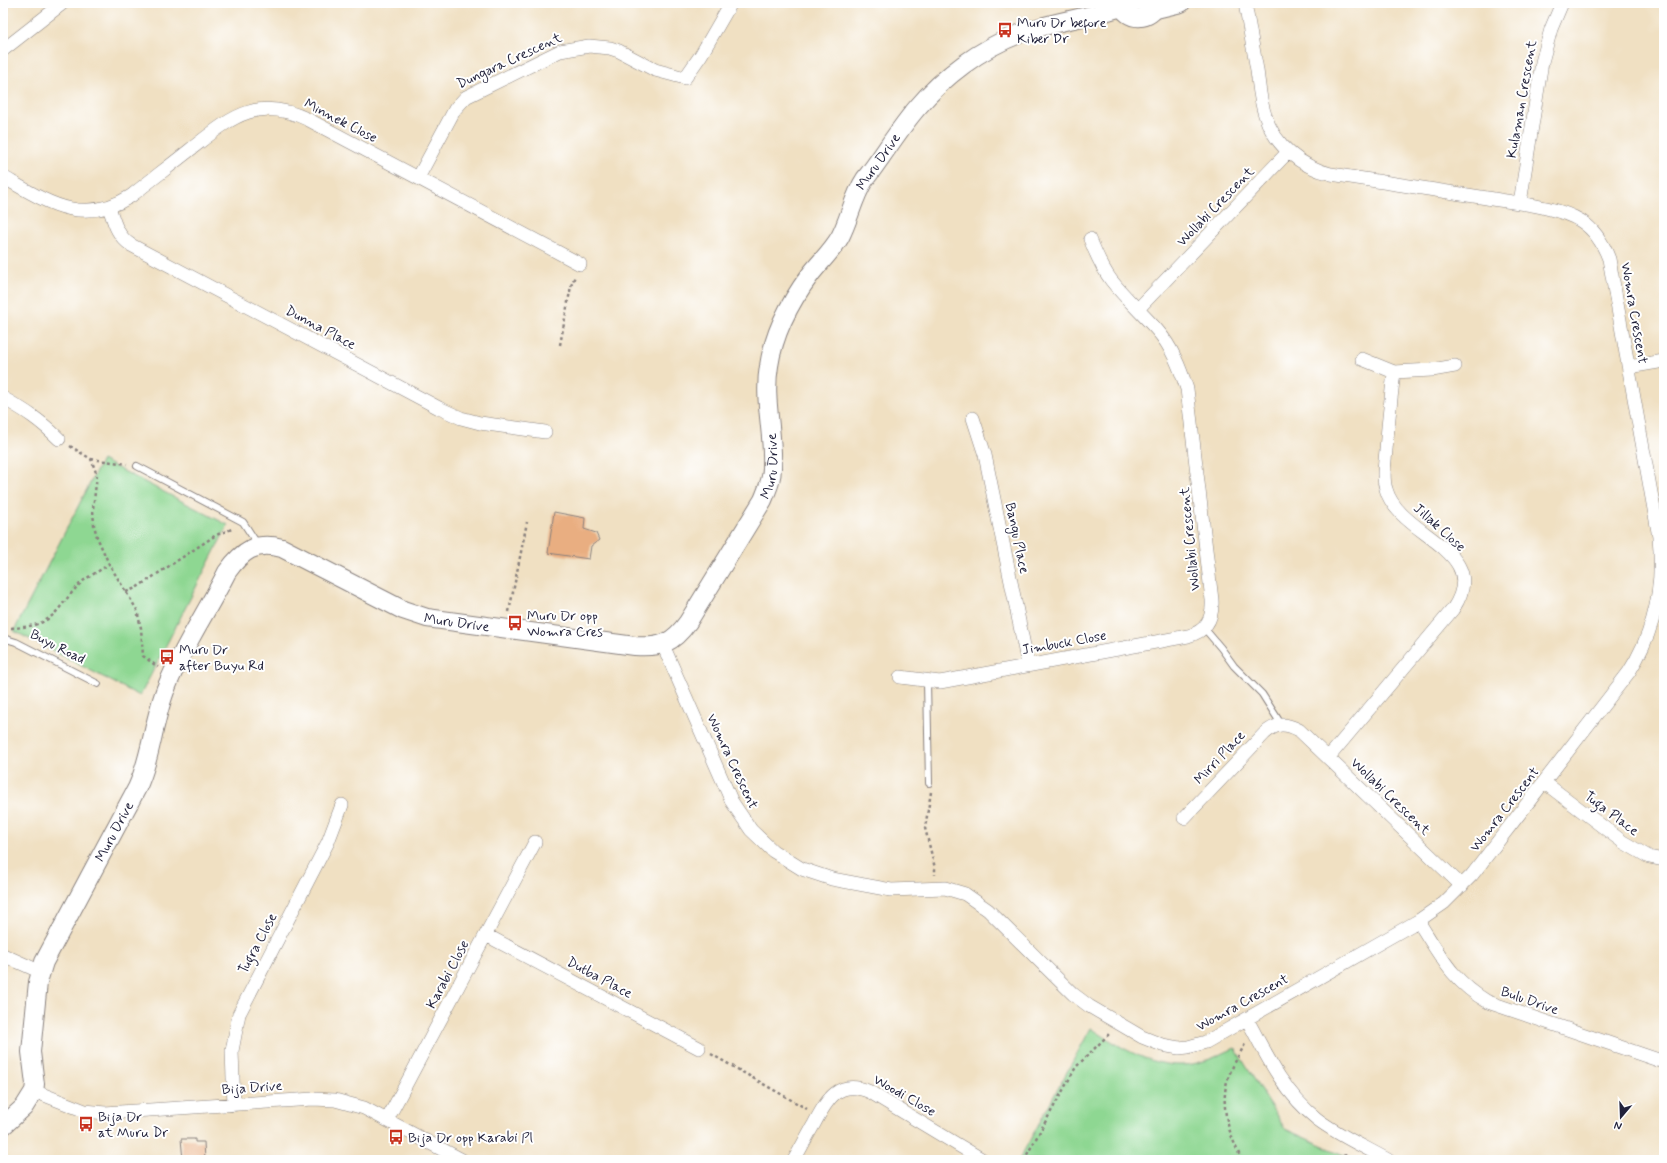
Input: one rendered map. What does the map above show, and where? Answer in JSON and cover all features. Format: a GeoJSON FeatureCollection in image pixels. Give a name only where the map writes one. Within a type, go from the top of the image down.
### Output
{"type":"FeatureCollection","features":[{"type":"Feature","properties":{"kind":"street"},"geometry":{"type":"LineString","coordinates":[[3,50],[63,3]]}},
{"type":"Feature","properties":{"kind":"street","name":"Dungara Crescent"},"geometry":{"type":"LineString","coordinates":[[418,178],[455,109],[466,97],[560,51],[589,46],[604,47],[619,51],[655,70],[685,78],[701,55],[731,3]]}},
{"type":"Feature","properties":{"kind":"street"},"geometry":{"type":"LineString","coordinates":[[1122,5],[1130,16],[1141,18],[1152,13],[1157,6],[1181,3]]}},
{"type":"Feature","properties":{"kind":"street","name":"Womra Crescent"},"geometry":{"type":"LineString","coordinates":[[662,645],[732,802],[745,823],[766,845],[792,863],[812,873],[823,876],[891,890],[934,887],[956,890],[965,894],[981,904],[1073,994],[1088,1006],[1153,1042],[1179,1048],[1188,1048],[1206,1042],[1418,921],[1444,902],[1462,886],[1545,783],[1629,672],[1638,658],[1652,626],[1662,584],[1659,537],[1611,267],[1606,252],[1599,239],[1586,224],[1567,214],[1520,204],[1322,172],[1307,166],[1288,152],[1276,138],[1264,114],[1245,3]]}},
{"type":"Feature","properties":{"kind":"street","name":"Kulaman Crescent"},"geometry":{"type":"LineString","coordinates":[[1520,204],[1542,62],[1551,29],[1562,3]]}},
{"type":"Feature","properties":{"kind":"street","name":"Muru Drive"},"geometry":{"type":"LineString","coordinates":[[34,1091],[35,1084],[31,1052],[37,990],[47,955],[140,780],[146,764],[160,706],[171,676],[227,572],[244,552],[258,546],[274,546],[290,550],[403,610],[419,616],[635,646],[654,647],[662,645],[676,637],[688,622],[765,496],[771,480],[772,469],[767,394],[769,366],[775,340],[786,314],[797,295],[840,236],[858,188],[864,178],[916,109],[939,85],[963,65],[1000,43],[1040,26],[1100,14],[1122,5]]}},
{"type":"Feature","properties":{"kind":"street","name":"Minnek Close"},"geometry":{"type":"LineString","coordinates":[[3,178],[60,207],[82,211],[101,210],[131,196],[225,122],[240,115],[263,109],[275,109],[298,114],[580,264]]}},
{"type":"Feature","properties":{"kind":"street","name":"Wollabi Crescent"},"geometry":{"type":"LineString","coordinates":[[1204,628],[1211,618],[1212,600],[1187,389],[1175,357],[1158,331],[1138,309],[1288,152]]}},
{"type":"Feature","properties":{"kind":"street","name":"Dunna Place"},"geometry":{"type":"LineString","coordinates":[[109,207],[117,230],[124,240],[131,245],[439,408],[461,418],[480,423],[545,432]]}},
{"type":"Feature","properties":{"kind":"street"},"geometry":{"type":"LineString","coordinates":[[1090,240],[1102,267],[1138,309]]}},
{"type":"Feature","properties":{"kind":"street"},"geometry":{"type":"LineString","coordinates":[[1362,359],[1394,372],[1432,370],[1455,366]]}},
{"type":"Feature","properties":{"kind":"street"},"geometry":{"type":"LineString","coordinates":[[1629,367],[1664,361]]}},
{"type":"Feature","properties":{"kind":"street","name":"Jillak Close"},"geometry":{"type":"LineString","coordinates":[[1328,758],[1453,609],[1463,589],[1463,576],[1458,563],[1394,507],[1385,488],[1384,469],[1394,372]]}},
{"type":"Feature","properties":{"kind":"street"},"geometry":{"type":"LineString","coordinates":[[3,398],[30,413],[59,439]]}},
{"type":"Feature","properties":{"kind":"street","name":"Bangu Place"},"geometry":{"type":"LineString","coordinates":[[973,418],[985,455],[1028,665]]}},
{"type":"Feature","properties":{"kind":"street","name":"Jimbuck Close"},"geometry":{"type":"LineString","coordinates":[[900,678],[940,682],[1188,636],[1204,628]]}},
{"type":"Feature","properties":{"kind":"street","name":"Wollabi Crescent"},"geometry":{"type":"LineString","coordinates":[[1281,724],[1290,725],[1299,730],[1462,886]]}},
{"type":"Feature","properties":{"kind":"street","name":"Mirri Place"},"geometry":{"type":"LineString","coordinates":[[1184,818],[1265,733],[1272,727],[1281,724]]}},
{"type":"Feature","properties":{"kind":"street","name":"Tuga Place"},"geometry":{"type":"LineString","coordinates":[[1545,783],[1623,842],[1644,854],[1664,860]]}},
{"type":"Feature","properties":{"kind":"street","name":"Tugra Close"},"geometry":{"type":"LineString","coordinates":[[234,1105],[232,1051],[239,1014],[328,842],[342,805]]}},
{"type":"Feature","properties":{"kind":"street","name":"Karabi Close"},"geometry":{"type":"LineString","coordinates":[[387,1120],[535,842]]}},
{"type":"Feature","properties":{"kind":"street","name":"Bulu Drive"},"geometry":{"type":"LineString","coordinates":[[1418,921],[1453,974],[1465,987],[1488,1002],[1664,1062]]}},
{"type":"Feature","properties":{"kind":"street","name":"Dutba Place"},"geometry":{"type":"LineString","coordinates":[[486,935],[699,1048]]}},
{"type":"Feature","properties":{"kind":"street"},"geometry":{"type":"LineString","coordinates":[[3,955],[41,972]]}},
{"type":"Feature","properties":{"kind":"street"},"geometry":{"type":"LineString","coordinates":[[1247,1019],[1281,1079],[1303,1107],[1331,1128],[1388,1160]]}},
{"type":"Feature","properties":{"kind":"street","name":"Woodi Close"},"geometry":{"type":"LineString","coordinates":[[794,1160],[824,1104],[837,1092],[844,1088],[853,1087],[862,1088],[984,1160]]}},
{"type":"Feature","properties":{"kind":"street"},"geometry":{"type":"LineString","coordinates":[[3,1126],[24,1107],[34,1091]]}},
{"type":"Feature","properties":{"kind":"street","name":"Bija Drive"},"geometry":{"type":"LineString","coordinates":[[34,1091],[85,1111],[95,1113],[314,1099],[335,1100],[354,1104],[462,1160]]}},
{"type":"Feature","properties":{"kind":"lane"},"geometry":{"type":"LineString","coordinates":[[137,466],[243,522],[258,546]]}},
{"type":"Feature","properties":{"kind":"lane"},"geometry":{"type":"LineString","coordinates":[[1204,628],[1213,637],[1236,669],[1262,694],[1281,724]]}},
{"type":"Feature","properties":{"kind":"lane","name":"Buyu Road"},"geometry":{"type":"LineString","coordinates":[[3,638],[16,642],[98,684]]}},
{"type":"Feature","properties":{"kind":"lane"},"geometry":{"type":"LineString","coordinates":[[927,681],[929,783]]}},
{"type":"Feature","properties":{"kind":"path"},"geometry":{"type":"LineString","coordinates":[[560,344],[571,286],[580,264]]}},
{"type":"Feature","properties":{"kind":"path"},"geometry":{"type":"LineString","coordinates":[[59,439],[91,459],[137,466]]}},
{"type":"Feature","properties":{"kind":"path"},"geometry":{"type":"LineString","coordinates":[[91,459],[97,475],[93,509],[94,525],[97,537],[109,564],[137,610],[141,628],[142,656],[171,676]]}},
{"type":"Feature","properties":{"kind":"path"},"geometry":{"type":"LineString","coordinates":[[126,592],[136,588],[216,536],[243,522]]}},
{"type":"Feature","properties":{"kind":"path"},"geometry":{"type":"LineString","coordinates":[[508,615],[527,522]]}},
{"type":"Feature","properties":{"kind":"path"},"geometry":{"type":"LineString","coordinates":[[7,628],[38,624],[47,620],[55,614],[84,580],[109,564]]}},
{"type":"Feature","properties":{"kind":"path"},"geometry":{"type":"LineString","coordinates":[[929,783],[932,789],[925,828],[935,868],[934,887]]}},
{"type":"Feature","properties":{"kind":"path"},"geometry":{"type":"LineString","coordinates":[[1024,1160],[1076,1067],[1101,1044],[1119,1023]]}},
{"type":"Feature","properties":{"kind":"path"},"geometry":{"type":"LineString","coordinates":[[1242,1160],[1228,1129],[1225,1110],[1226,1086],[1248,1038]]}},
{"type":"Feature","properties":{"kind":"path"},"geometry":{"type":"LineString","coordinates":[[699,1048],[818,1115]]}},
{"type":"Feature","properties":{"kind":"green space"},"geometry":{"type":"Polygon","coordinates":[[[102,460],[228,525],[140,696],[14,631],[102,460]]]}},
{"type":"Feature","properties":{"kind":"green space"},"geometry":{"type":"Polygon","coordinates":[[[1091,1028],[1130,1052],[1159,1063],[1189,1065],[1216,1057],[1235,1048],[1285,1129],[1355,1160],[1019,1160],[1091,1028]]]}},
{"type":"Feature","properties":{"kind":"building"},"geometry":{"type":"Polygon","coordinates":[[[554,512],[585,518],[584,529],[596,533],[599,540],[591,546],[589,559],[548,553],[554,512]]]}},
{"type":"Feature","properties":{"kind":"building"},"geometry":{"type":"Polygon","coordinates":[[[181,1139],[195,1139],[195,1142],[204,1142],[205,1160],[183,1160],[181,1139]]]}},
{"type":"Feature","properties":{"kind":"place","name":"Muru Dr before Kiber Dr"},"geometry":{"type":"Point","coordinates":[1005,30]}},
{"type":"Feature","properties":{"kind":"place","name":"Muru Dr opp Womra Cres"},"geometry":{"type":"Point","coordinates":[515,623]}},
{"type":"Feature","properties":{"kind":"place","name":"Muru Dr after Buyu Rd"},"geometry":{"type":"Point","coordinates":[167,657]}},
{"type":"Feature","properties":{"kind":"place","name":"Bija Dr at Muru Dr"},"geometry":{"type":"Point","coordinates":[86,1124]}},
{"type":"Feature","properties":{"kind":"place","name":"Bija Dr opp Karabi Pl"},"geometry":{"type":"Point","coordinates":[396,1137]}}]}
